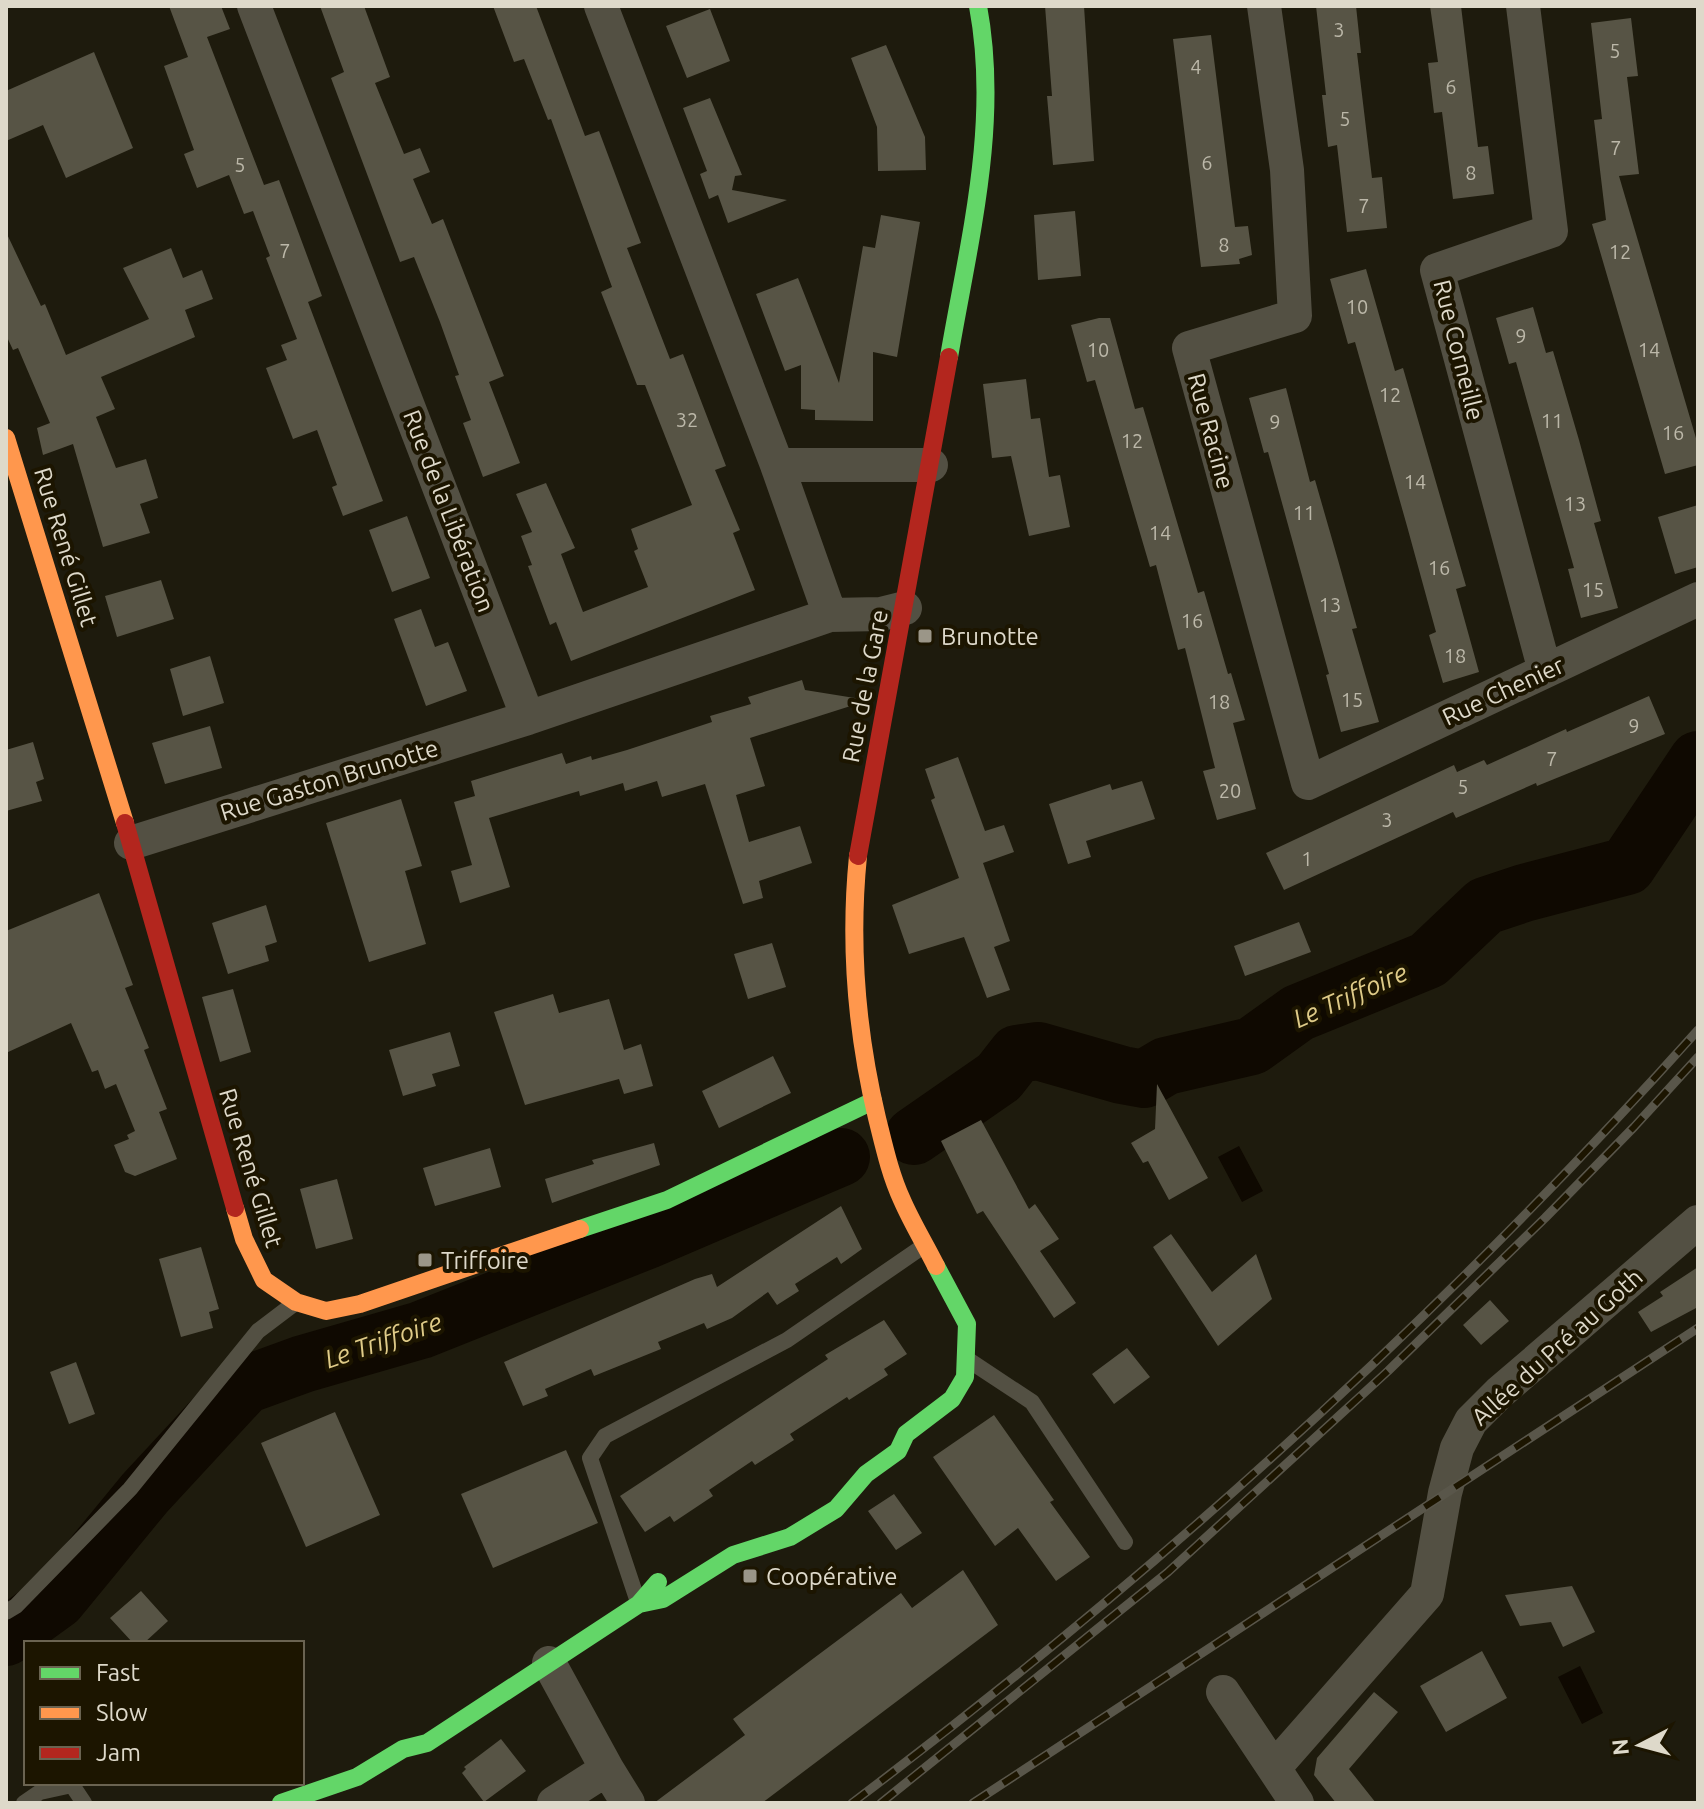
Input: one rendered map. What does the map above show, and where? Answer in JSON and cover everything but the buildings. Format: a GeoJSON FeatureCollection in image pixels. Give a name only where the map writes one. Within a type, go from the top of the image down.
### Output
{"type":"FeatureCollection","features":[{"type":"Feature","properties":{"kind":"street","name":"Rue de la Libération"},"geometry":{"type":"LineString","coordinates":[[254,6],[528,718]]}},
{"type":"Feature","properties":{"kind":"street"},"geometry":{"type":"LineString","coordinates":[[601,6],[777,465],[830,615]]}},
{"type":"Feature","properties":{"kind":"street","name":"Rue de la Gare"},"geometry":{"type":"LineString","coordinates":[[967,1360],[967,1324],[902,1200],[888,1163],[856,1010],[853,904],[860,837],[931,465],[986,136],[989,103],[978,6]]}},
{"type":"Feature","properties":{"kind":"street","name":"Rue Racine"},"geometry":{"type":"LineString","coordinates":[[1264,6],[1287,170],[1295,316],[1189,348],[1308,783]]}},
{"type":"Feature","properties":{"kind":"street","name":"Rue Corneille"},"geometry":{"type":"LineString","coordinates":[[1523,6],[1551,231],[1437,270],[1545,671]]}},
{"type":"Feature","properties":{"kind":"street","name":"Rue René Gillet"},"geometry":{"type":"LineString","coordinates":[[6,438],[131,843],[244,1239],[264,1280],[296,1302],[326,1311],[360,1304],[667,1200],[873,1101]]}},
{"type":"Feature","properties":{"kind":"street"},"geometry":{"type":"LineString","coordinates":[[777,465],[931,465]]}},
{"type":"Feature","properties":{"kind":"street","name":"Rue Chenier"},"geometry":{"type":"LineString","coordinates":[[1308,783],[1698,599]]}},
{"type":"Feature","properties":{"kind":"street"},"geometry":{"type":"LineString","coordinates":[[528,718],[830,615],[881,614],[905,608]]}},
{"type":"Feature","properties":{"kind":"street","name":"Rue Gaston Brunotte"},"geometry":{"type":"LineString","coordinates":[[131,843],[528,718]]}},
{"type":"Feature","properties":{"kind":"street","name":"Allée du Pré au Goth"},"geometry":{"type":"LineString","coordinates":[[1274,1768],[1427,1594],[1445,1493],[1457,1448],[1471,1421],[1492,1399],[1698,1222]]}},
{"type":"Feature","properties":{"kind":"street"},"geometry":{"type":"LineString","coordinates":[[639,1604],[663,1599],[733,1555],[790,1537],[836,1509],[866,1474],[898,1451],[906,1434],[952,1399],[965,1377],[967,1360]]}},
{"type":"Feature","properties":{"kind":"street"},"geometry":{"type":"LineString","coordinates":[[865,1452],[888,1435],[906,1434]]}},
{"type":"Feature","properties":{"kind":"street"},"geometry":{"type":"LineString","coordinates":[[335,1803],[367,1791],[407,1768],[427,1743],[639,1604],[657,1582],[737,1534]]}},
{"type":"Feature","properties":{"kind":"street"},"geometry":{"type":"LineString","coordinates":[[549,1663],[628,1803]]}},
{"type":"Feature","properties":{"kind":"street"},"geometry":{"type":"LineString","coordinates":[[1223,1692],[1297,1803]]}},
{"type":"Feature","properties":{"kind":"street"},"geometry":{"type":"LineString","coordinates":[[281,1803],[357,1777],[403,1749],[427,1743]]}},
{"type":"Feature","properties":{"kind":"street"},"geometry":{"type":"LineString","coordinates":[[554,1803],[607,1769]]}},
{"type":"Feature","properties":{"kind":"lane"},"geometry":{"type":"LineString","coordinates":[[639,1604],[590,1458],[605,1436],[787,1340],[925,1245]]}},
{"type":"Feature","properties":{"kind":"lane"},"geometry":{"type":"LineString","coordinates":[[6,1612],[16,1606],[130,1489],[258,1331],[296,1302]]}},
{"type":"Feature","properties":{"kind":"lane"},"geometry":{"type":"LineString","coordinates":[[967,1360],[1032,1402],[1125,1542]]}},
{"type":"Feature","properties":{"kind":"lane"},"geometry":{"type":"LineString","coordinates":[[24,1803],[40,1792],[72,1785],[84,1803]]}},
{"type":"Feature","properties":{"kind":"shaded area"},"geometry":{"type":"Polygon","coordinates":[[[1239,1146],[1263,1191],[1242,1202],[1218,1157],[1239,1146]]]}},
{"type":"Feature","properties":{"kind":"shaded area"},"geometry":{"type":"Polygon","coordinates":[[[1580,1666],[1603,1713],[1582,1724],[1558,1677],[1580,1666]]]}},
{"type":"Feature","properties":{"kind":"waterway","name":"Le Triffoire"},"geometry":{"type":"LineString","coordinates":[[914,1136],[999,1077],[1017,1054],[1038,1051],[1144,1079],[1166,1066],[1252,1046],[1298,1013],[1428,960],[1485,906],[1627,866],[1698,760]]}},
{"type":"Feature","properties":{"kind":"waterway","name":"Le Triffoire"},"geometry":{"type":"LineString","coordinates":[[6,1637],[57,1600],[145,1493],[245,1385],[303,1364],[421,1330],[647,1240],[841,1157]]}},
{"type":"Feature","properties":{"kind":"railway"},"geometry":{"type":"LineString","coordinates":[[852,1803],[1077,1625],[1294,1437],[1501,1239],[1698,1030]]}},
{"type":"Feature","properties":{"kind":"railway"},"geometry":{"type":"LineString","coordinates":[[881,1803],[1168,1572],[1388,1371],[1545,1218],[1698,1057]]}},
{"type":"Feature","properties":{"kind":"railway"},"geometry":{"type":"LineString","coordinates":[[973,1803],[1698,1328]]}},
{"type":"Feature","properties":{"kind":"traffic: fast"},"geometry":{"type":"LineString","coordinates":[[949,357],[973,226],[984,138],[986,94],[978,6]]}},
{"type":"Feature","properties":{"kind":"traffic: fast"},"geometry":{"type":"LineString","coordinates":[[580,1229],[667,1200],[873,1101]]}},
{"type":"Feature","properties":{"kind":"traffic: fast"},"geometry":{"type":"LineString","coordinates":[[639,1604],[663,1599],[733,1555],[790,1537],[836,1509],[866,1474],[898,1451],[906,1434],[952,1399],[965,1377],[967,1324],[936,1266]]}},
{"type":"Feature","properties":{"kind":"traffic: fast"},"geometry":{"type":"LineString","coordinates":[[281,1803],[357,1777],[403,1749],[427,1743],[639,1604],[658,1582]]}},
{"type":"Feature","properties":{"kind":"traffic: slow"},"geometry":{"type":"LineString","coordinates":[[6,438],[125,823]]}},
{"type":"Feature","properties":{"kind":"traffic: slow"},"geometry":{"type":"LineString","coordinates":[[858,856],[854,923],[856,988],[870,1085],[894,1180],[936,1266]]}},
{"type":"Feature","properties":{"kind":"traffic: slow"},"geometry":{"type":"LineString","coordinates":[[235,1208],[244,1239],[264,1280],[296,1302],[326,1311],[360,1304],[580,1229]]}},
{"type":"Feature","properties":{"kind":"traffic: jam"},"geometry":{"type":"LineString","coordinates":[[858,856],[949,357]]}},
{"type":"Feature","properties":{"kind":"traffic: jam"},"geometry":{"type":"LineString","coordinates":[[125,823],[235,1208]]}},
{"type":"Feature","properties":{"kind":"place","name":"Brunotte"},"geometry":{"type":"Point","coordinates":[925,636]}},
{"type":"Feature","properties":{"kind":"place","name":"Triffoire"},"geometry":{"type":"Point","coordinates":[425,1260]}},
{"type":"Feature","properties":{"kind":"place","name":"Coopérative"},"geometry":{"type":"Point","coordinates":[750,1576]}}]}
